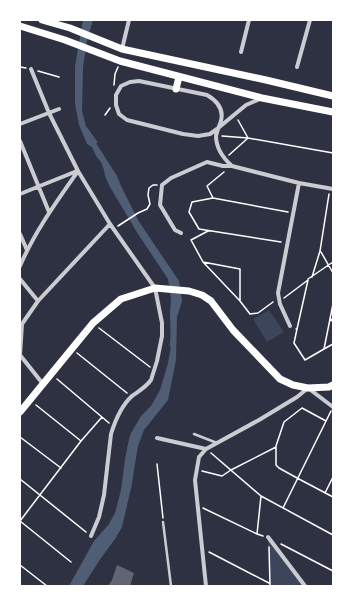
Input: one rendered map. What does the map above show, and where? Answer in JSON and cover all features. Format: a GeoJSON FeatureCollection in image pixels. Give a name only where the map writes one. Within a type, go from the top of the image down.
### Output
{"type":"FeatureCollection","features":[{"type":"Feature","properties":{"kind":"main road"},"geometry":{"type":"LineString","coordinates":[[42,20],[70,28],[122,49],[333,96]]}},
{"type":"Feature","properties":{"kind":"main road"},"geometry":{"type":"LineString","coordinates":[[20,26],[65,40],[120,62],[262,98],[333,112]]}},
{"type":"Feature","properties":{"kind":"main road"},"geometry":{"type":"LineString","coordinates":[[176,89],[179,77]]}},
{"type":"Feature","properties":{"kind":"main road"},"geometry":{"type":"LineString","coordinates":[[20,412],[93,323],[121,299],[157,288],[189,291],[202,295],[211,301],[233,330],[280,379],[293,385],[308,388],[333,386]]}},
{"type":"Feature","properties":{"kind":"street"},"geometry":{"type":"LineString","coordinates":[[122,49],[129,20]]}},
{"type":"Feature","properties":{"kind":"street"},"geometry":{"type":"LineString","coordinates":[[241,52],[249,20]]}},
{"type":"Feature","properties":{"kind":"street"},"geometry":{"type":"LineString","coordinates":[[298,67],[310,20]]}},
{"type":"Feature","properties":{"kind":"street"},"geometry":{"type":"LineString","coordinates":[[31,69],[49,113],[78,171],[114,230],[157,288],[162,323],[160,349],[152,375],[144,388],[131,397],[113,426],[104,495],[99,517],[91,536]]}},
{"type":"Feature","properties":{"kind":"street"},"geometry":{"type":"LineString","coordinates":[[232,166],[223,158],[217,144],[217,129],[222,115],[219,104],[215,99],[207,95],[140,81],[130,82],[121,86],[116,95],[116,105],[120,114],[127,120],[183,134],[198,136],[210,134],[217,129],[234,114],[246,105],[262,98]]}},
{"type":"Feature","properties":{"kind":"street"},"geometry":{"type":"LineString","coordinates":[[20,124],[59,109]]}},
{"type":"Feature","properties":{"kind":"street"},"geometry":{"type":"LineString","coordinates":[[20,141],[49,212]]}},
{"type":"Feature","properties":{"kind":"street"},"geometry":{"type":"LineString","coordinates":[[181,234],[175,230],[160,205],[162,185],[171,178],[207,162],[223,166],[232,166],[299,183],[331,189]]}},
{"type":"Feature","properties":{"kind":"street"},"geometry":{"type":"LineString","coordinates":[[20,194],[78,171]]}},
{"type":"Feature","properties":{"kind":"street"},"geometry":{"type":"LineString","coordinates":[[20,266],[27,250],[49,212],[78,171]]}},
{"type":"Feature","properties":{"kind":"street"},"geometry":{"type":"LineString","coordinates":[[290,326],[279,300],[279,287],[299,183]]}},
{"type":"Feature","properties":{"kind":"street"},"geometry":{"type":"LineString","coordinates":[[43,384],[20,355],[22,324],[38,301],[110,224]]}},
{"type":"Feature","properties":{"kind":"street"},"geometry":{"type":"LineString","coordinates":[[20,234],[27,250]]}},
{"type":"Feature","properties":{"kind":"street"},"geometry":{"type":"LineString","coordinates":[[20,279],[38,301]]}},
{"type":"Feature","properties":{"kind":"street"},"geometry":{"type":"LineString","coordinates":[[206,586],[195,480],[199,458],[206,449],[260,420],[297,397],[308,388],[333,407]]}},
{"type":"Feature","properties":{"kind":"street"},"geometry":{"type":"LineString","coordinates":[[157,438],[206,449]]}},
{"type":"Feature","properties":{"kind":"street"},"geometry":{"type":"LineString","coordinates":[[268,537],[305,586]]}},
{"type":"Feature","properties":{"kind":"lane"},"geometry":{"type":"LineString","coordinates":[[194,434],[217,443]]}},
{"type":"Feature","properties":{"kind":"lane"},"geometry":{"type":"LineString","coordinates":[[163,522],[171,586]]}},
{"type":"Feature","properties":{"kind":"path"},"geometry":{"type":"LineString","coordinates":[[31,69],[59,77]]}},
{"type":"Feature","properties":{"kind":"path"},"geometry":{"type":"LineString","coordinates":[[234,114],[248,138]]}},
{"type":"Feature","properties":{"kind":"path"},"geometry":{"type":"LineString","coordinates":[[216,136],[248,138],[333,153]]}},
{"type":"Feature","properties":{"kind":"path"},"geometry":{"type":"LineString","coordinates":[[213,198],[206,186],[232,166],[229,155],[248,138]]}},
{"type":"Feature","properties":{"kind":"path"},"geometry":{"type":"LineString","coordinates":[[114,230],[126,220],[147,209],[150,204],[148,194],[149,188],[153,185],[162,185]]}},
{"type":"Feature","properties":{"kind":"path"},"geometry":{"type":"LineString","coordinates":[[312,277],[320,251],[331,189]]}},
{"type":"Feature","properties":{"kind":"path"},"geometry":{"type":"LineString","coordinates":[[287,244],[199,229],[189,212],[192,202],[213,198],[294,213]]}},
{"type":"Feature","properties":{"kind":"path"},"geometry":{"type":"LineString","coordinates":[[208,230],[191,240],[203,262],[240,301],[250,314],[258,314],[333,262]]}},
{"type":"Feature","properties":{"kind":"path"},"geometry":{"type":"LineString","coordinates":[[320,251],[333,273]]}},
{"type":"Feature","properties":{"kind":"path"},"geometry":{"type":"LineString","coordinates":[[203,262],[240,269],[240,301]]}},
{"type":"Feature","properties":{"kind":"path"},"geometry":{"type":"LineString","coordinates":[[308,280],[294,343],[305,360],[333,344]]}},
{"type":"Feature","properties":{"kind":"path"},"geometry":{"type":"LineString","coordinates":[[324,349],[333,304]]}},
{"type":"Feature","properties":{"kind":"path"},"geometry":{"type":"LineString","coordinates":[[330,318],[333,322]]}},
{"type":"Feature","properties":{"kind":"path"},"geometry":{"type":"LineString","coordinates":[[93,323],[154,370]]}},
{"type":"Feature","properties":{"kind":"path"},"geometry":{"type":"LineString","coordinates":[[72,349],[131,397]]}},
{"type":"Feature","properties":{"kind":"path"},"geometry":{"type":"LineString","coordinates":[[51,374],[113,426]]}},
{"type":"Feature","properties":{"kind":"path"},"geometry":{"type":"LineString","coordinates":[[30,401],[82,441]]}},
{"type":"Feature","properties":{"kind":"path"},"geometry":{"type":"LineString","coordinates":[[283,508],[333,407]]}},
{"type":"Feature","properties":{"kind":"path"},"geometry":{"type":"LineString","coordinates":[[326,421],[302,408],[284,422],[276,446],[276,465],[333,497]]}},
{"type":"Feature","properties":{"kind":"path"},"geometry":{"type":"LineString","coordinates":[[71,562],[20,521],[102,417]]}},
{"type":"Feature","properties":{"kind":"path"},"geometry":{"type":"LineString","coordinates":[[20,437],[61,468]]}},
{"type":"Feature","properties":{"kind":"path"},"geometry":{"type":"LineString","coordinates":[[196,469],[222,476],[276,446]]}},
{"type":"Feature","properties":{"kind":"path"},"geometry":{"type":"LineString","coordinates":[[206,449],[261,496],[333,535]]}},
{"type":"Feature","properties":{"kind":"path"},"geometry":{"type":"LineString","coordinates":[[157,464],[163,522]]}},
{"type":"Feature","properties":{"kind":"path"},"geometry":{"type":"LineString","coordinates":[[325,493],[333,477]]}},
{"type":"Feature","properties":{"kind":"path"},"geometry":{"type":"LineString","coordinates":[[20,479],[91,536]]}},
{"type":"Feature","properties":{"kind":"path"},"geometry":{"type":"LineString","coordinates":[[198,506],[257,534],[261,496]]}},
{"type":"Feature","properties":{"kind":"path"},"geometry":{"type":"LineString","coordinates":[[268,537],[270,586]]}},
{"type":"Feature","properties":{"kind":"path"},"geometry":{"type":"LineString","coordinates":[[281,544],[333,571]]}},
{"type":"Feature","properties":{"kind":"path"},"geometry":{"type":"LineString","coordinates":[[202,549],[269,583]]}},
{"type":"Feature","properties":{"kind":"path"},"geometry":{"type":"LineString","coordinates":[[20,565],[47,586]]}},
{"type":"Feature","properties":{"kind":"shaded area"},"geometry":{"type":"Polygon","coordinates":[[[83,20],[93,20],[87,41],[83,67],[82,111],[87,130],[117,176],[138,220],[179,281],[182,301],[177,317],[176,360],[168,400],[144,430],[138,446],[132,484],[122,527],[83,586],[69,586],[94,541],[109,524],[115,513],[121,490],[125,459],[131,433],[141,416],[151,406],[160,390],[168,363],[171,346],[171,299],[168,279],[138,234],[110,187],[101,162],[96,156],[92,147],[87,144],[79,125],[75,104],[75,66],[83,20]]]}},
{"type":"Feature","properties":{"kind":"shaded area"},"geometry":{"type":"Polygon","coordinates":[[[269,310],[284,332],[267,342],[253,319],[269,310]]]}},
{"type":"Feature","properties":{"kind":"shaded area"},"geometry":{"type":"Polygon","coordinates":[[[268,537],[305,586],[270,586],[268,537]]]}},
{"type":"Feature","properties":{"kind":"building"},"geometry":{"type":"Polygon","coordinates":[[[117,565],[134,573],[130,586],[108,586],[112,580],[117,565]]]}},
{"type":"Feature","properties":{"kind":"waterway"},"geometry":{"type":"LineString","coordinates":[[86,128],[96,142]]}},
{"type":"Feature","properties":{"kind":"waterway"},"geometry":{"type":"LineString","coordinates":[[109,170],[117,189]]}},
{"type":"Feature","properties":{"kind":"waterway"},"geometry":{"type":"LineString","coordinates":[[172,333],[171,346],[173,347]]}}]}
